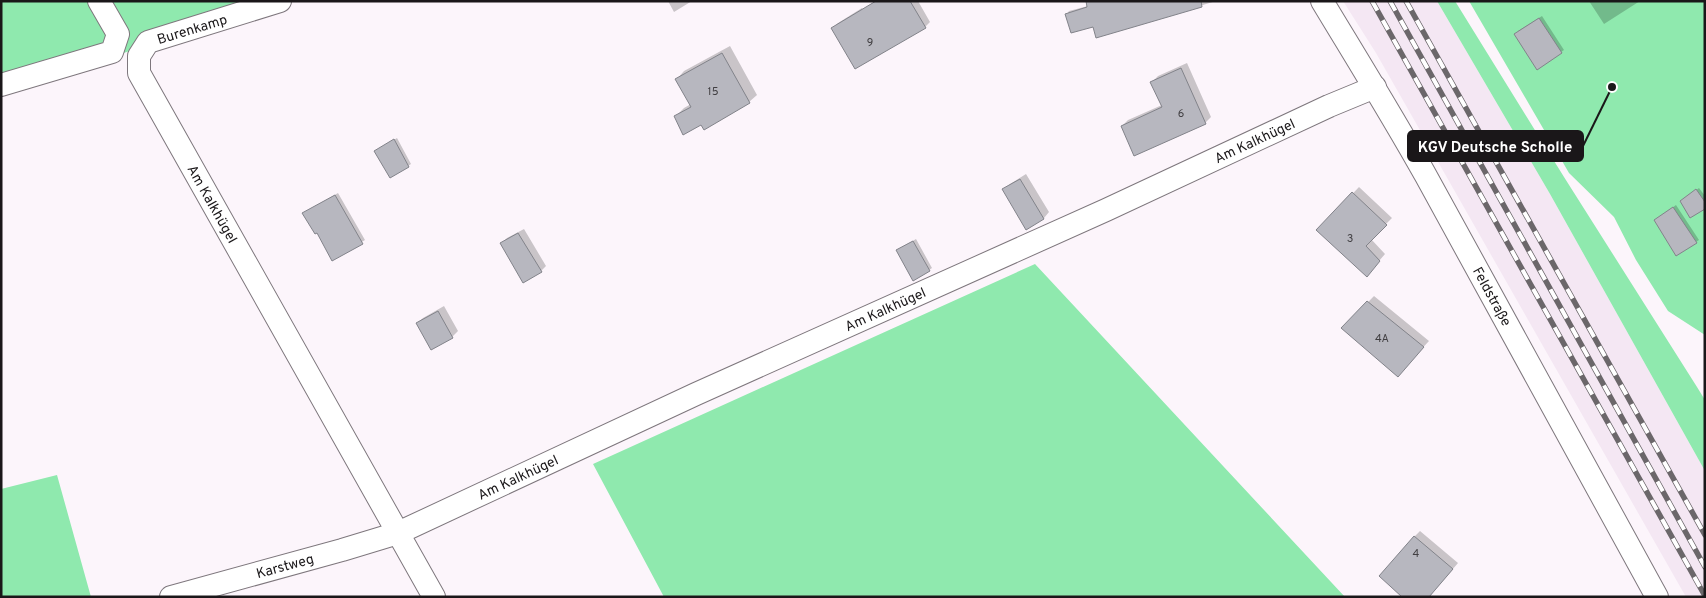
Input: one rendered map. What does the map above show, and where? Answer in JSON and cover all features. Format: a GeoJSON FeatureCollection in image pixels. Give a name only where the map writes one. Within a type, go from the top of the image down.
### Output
{"type":"FeatureCollection","features":[{"type":"Feature","properties":{"kind":"street"},"geometry":{"type":"LineString","coordinates":[[1,85],[112,52],[118,34],[99,1]]}},
{"type":"Feature","properties":{"kind":"street","name":"Burenkamp"},"geometry":{"type":"LineString","coordinates":[[139,56],[148,42],[280,1]]}},
{"type":"Feature","properties":{"kind":"street","name":"Feldstraße"},"geometry":{"type":"LineString","coordinates":[[1322,1],[1375,87],[1426,176],[1657,597]]}},
{"type":"Feature","properties":{"kind":"street","name":"Am Kalkhügel"},"geometry":{"type":"LineString","coordinates":[[139,56],[139,73],[434,597]]}},
{"type":"Feature","properties":{"kind":"street","name":"Am Kalkhügel"},"geometry":{"type":"LineString","coordinates":[[398,533],[696,394],[1106,210],[1329,106],[1375,87]]}},
{"type":"Feature","properties":{"kind":"street","name":"Karstweg"},"geometry":{"type":"LineString","coordinates":[[171,597],[398,533]]}},
{"type":"Feature","properties":{"kind":"shaded area"},"geometry":{"type":"Polygon","coordinates":[[[1343,1],[1437,1],[1550,194],[1705,471],[1705,597],[1686,597],[1376,53],[1343,1]]]}},
{"type":"Feature","properties":{"kind":"green space"},"geometry":{"type":"Polygon","coordinates":[[[1,1],[279,1],[1,94],[1,1]]]}},
{"type":"Feature","properties":{"kind":"green space"},"geometry":{"type":"Polygon","coordinates":[[[1437,1],[1455,1],[1705,400],[1705,471],[1550,194],[1437,1]]]}},
{"type":"Feature","properties":{"kind":"green space"},"geometry":{"type":"Polygon","coordinates":[[[1469,1],[1705,1],[1705,335],[1668,311],[1636,260],[1614,217],[1569,173],[1469,1]]]}},
{"type":"Feature","properties":{"kind":"green space"},"geometry":{"type":"Polygon","coordinates":[[[1035,264],[1345,597],[664,597],[593,464],[1035,264]]]}},
{"type":"Feature","properties":{"kind":"green space"},"geometry":{"type":"Polygon","coordinates":[[[57,475],[91,597],[1,597],[1,489],[57,475]]]}},
{"type":"Feature","properties":{"kind":"building"},"geometry":{"type":"Polygon","coordinates":[[[876,1],[910,1],[926,28],[855,69],[831,28],[876,1]]]}},
{"type":"Feature","properties":{"kind":"building"},"geometry":{"type":"Polygon","coordinates":[[[1086,1],[1201,1],[1202,7],[1096,38],[1093,27],[1071,33],[1065,14],[1087,7],[1086,1]]]}},
{"type":"Feature","properties":{"kind":"building"},"geometry":{"type":"Polygon","coordinates":[[[1539,18],[1562,53],[1537,70],[1514,34],[1539,18]]]}},
{"type":"Feature","properties":{"kind":"building"},"geometry":{"type":"Polygon","coordinates":[[[722,53],[750,103],[704,130],[701,125],[683,135],[674,116],[691,107],[675,79],[722,53]]]}},
{"type":"Feature","properties":{"kind":"building"},"geometry":{"type":"Polygon","coordinates":[[[1181,68],[1206,124],[1134,156],[1121,126],[1162,107],[1150,82],[1181,68]]]}},
{"type":"Feature","properties":{"kind":"building"},"geometry":{"type":"Polygon","coordinates":[[[394,139],[409,167],[390,178],[374,151],[394,139]]]}},
{"type":"Feature","properties":{"kind":"building"},"geometry":{"type":"Polygon","coordinates":[[[1020,179],[1044,219],[1026,230],[1002,189],[1020,179]]]}},
{"type":"Feature","properties":{"kind":"building"},"geometry":{"type":"Polygon","coordinates":[[[1696,189],[1705,202],[1705,209],[1690,218],[1680,201],[1696,189]]]}},
{"type":"Feature","properties":{"kind":"building"},"geometry":{"type":"Polygon","coordinates":[[[1352,192],[1387,225],[1366,246],[1380,261],[1367,277],[1316,230],[1352,192]]]}},
{"type":"Feature","properties":{"kind":"building"},"geometry":{"type":"Polygon","coordinates":[[[335,195],[363,244],[332,261],[317,233],[315,234],[302,213],[335,195]]]}},
{"type":"Feature","properties":{"kind":"building"},"geometry":{"type":"Polygon","coordinates":[[[1673,207],[1697,243],[1676,256],[1654,220],[1673,207]]]}},
{"type":"Feature","properties":{"kind":"building"},"geometry":{"type":"Polygon","coordinates":[[[518,233],[542,272],[523,283],[500,243],[518,233]]]}},
{"type":"Feature","properties":{"kind":"building"},"geometry":{"type":"Polygon","coordinates":[[[913,241],[930,271],[913,281],[896,250],[913,241]]]}},
{"type":"Feature","properties":{"kind":"building"},"geometry":{"type":"Polygon","coordinates":[[[1367,301],[1424,347],[1398,377],[1341,328],[1367,301]]]}},
{"type":"Feature","properties":{"kind":"building"},"geometry":{"type":"Polygon","coordinates":[[[438,311],[453,338],[431,350],[416,323],[438,311]]]}},
{"type":"Feature","properties":{"kind":"building"},"geometry":{"type":"Polygon","coordinates":[[[1414,536],[1453,569],[1429,597],[1402,597],[1379,576],[1414,536]]]}},
{"type":"Feature","properties":{"kind":"railway"},"geometry":{"type":"LineString","coordinates":[[1372,1],[1705,596]]}},
{"type":"Feature","properties":{"kind":"railway"},"geometry":{"type":"LineString","coordinates":[[1390,1],[1705,567]]}},
{"type":"Feature","properties":{"kind":"railway"},"geometry":{"type":"LineString","coordinates":[[1406,1],[1705,535]]}},
{"type":"Feature","properties":{"kind":"place","name":"KGV Deutsche Scholle"},"geometry":{"type":"Point","coordinates":[1612,87]}}]}
